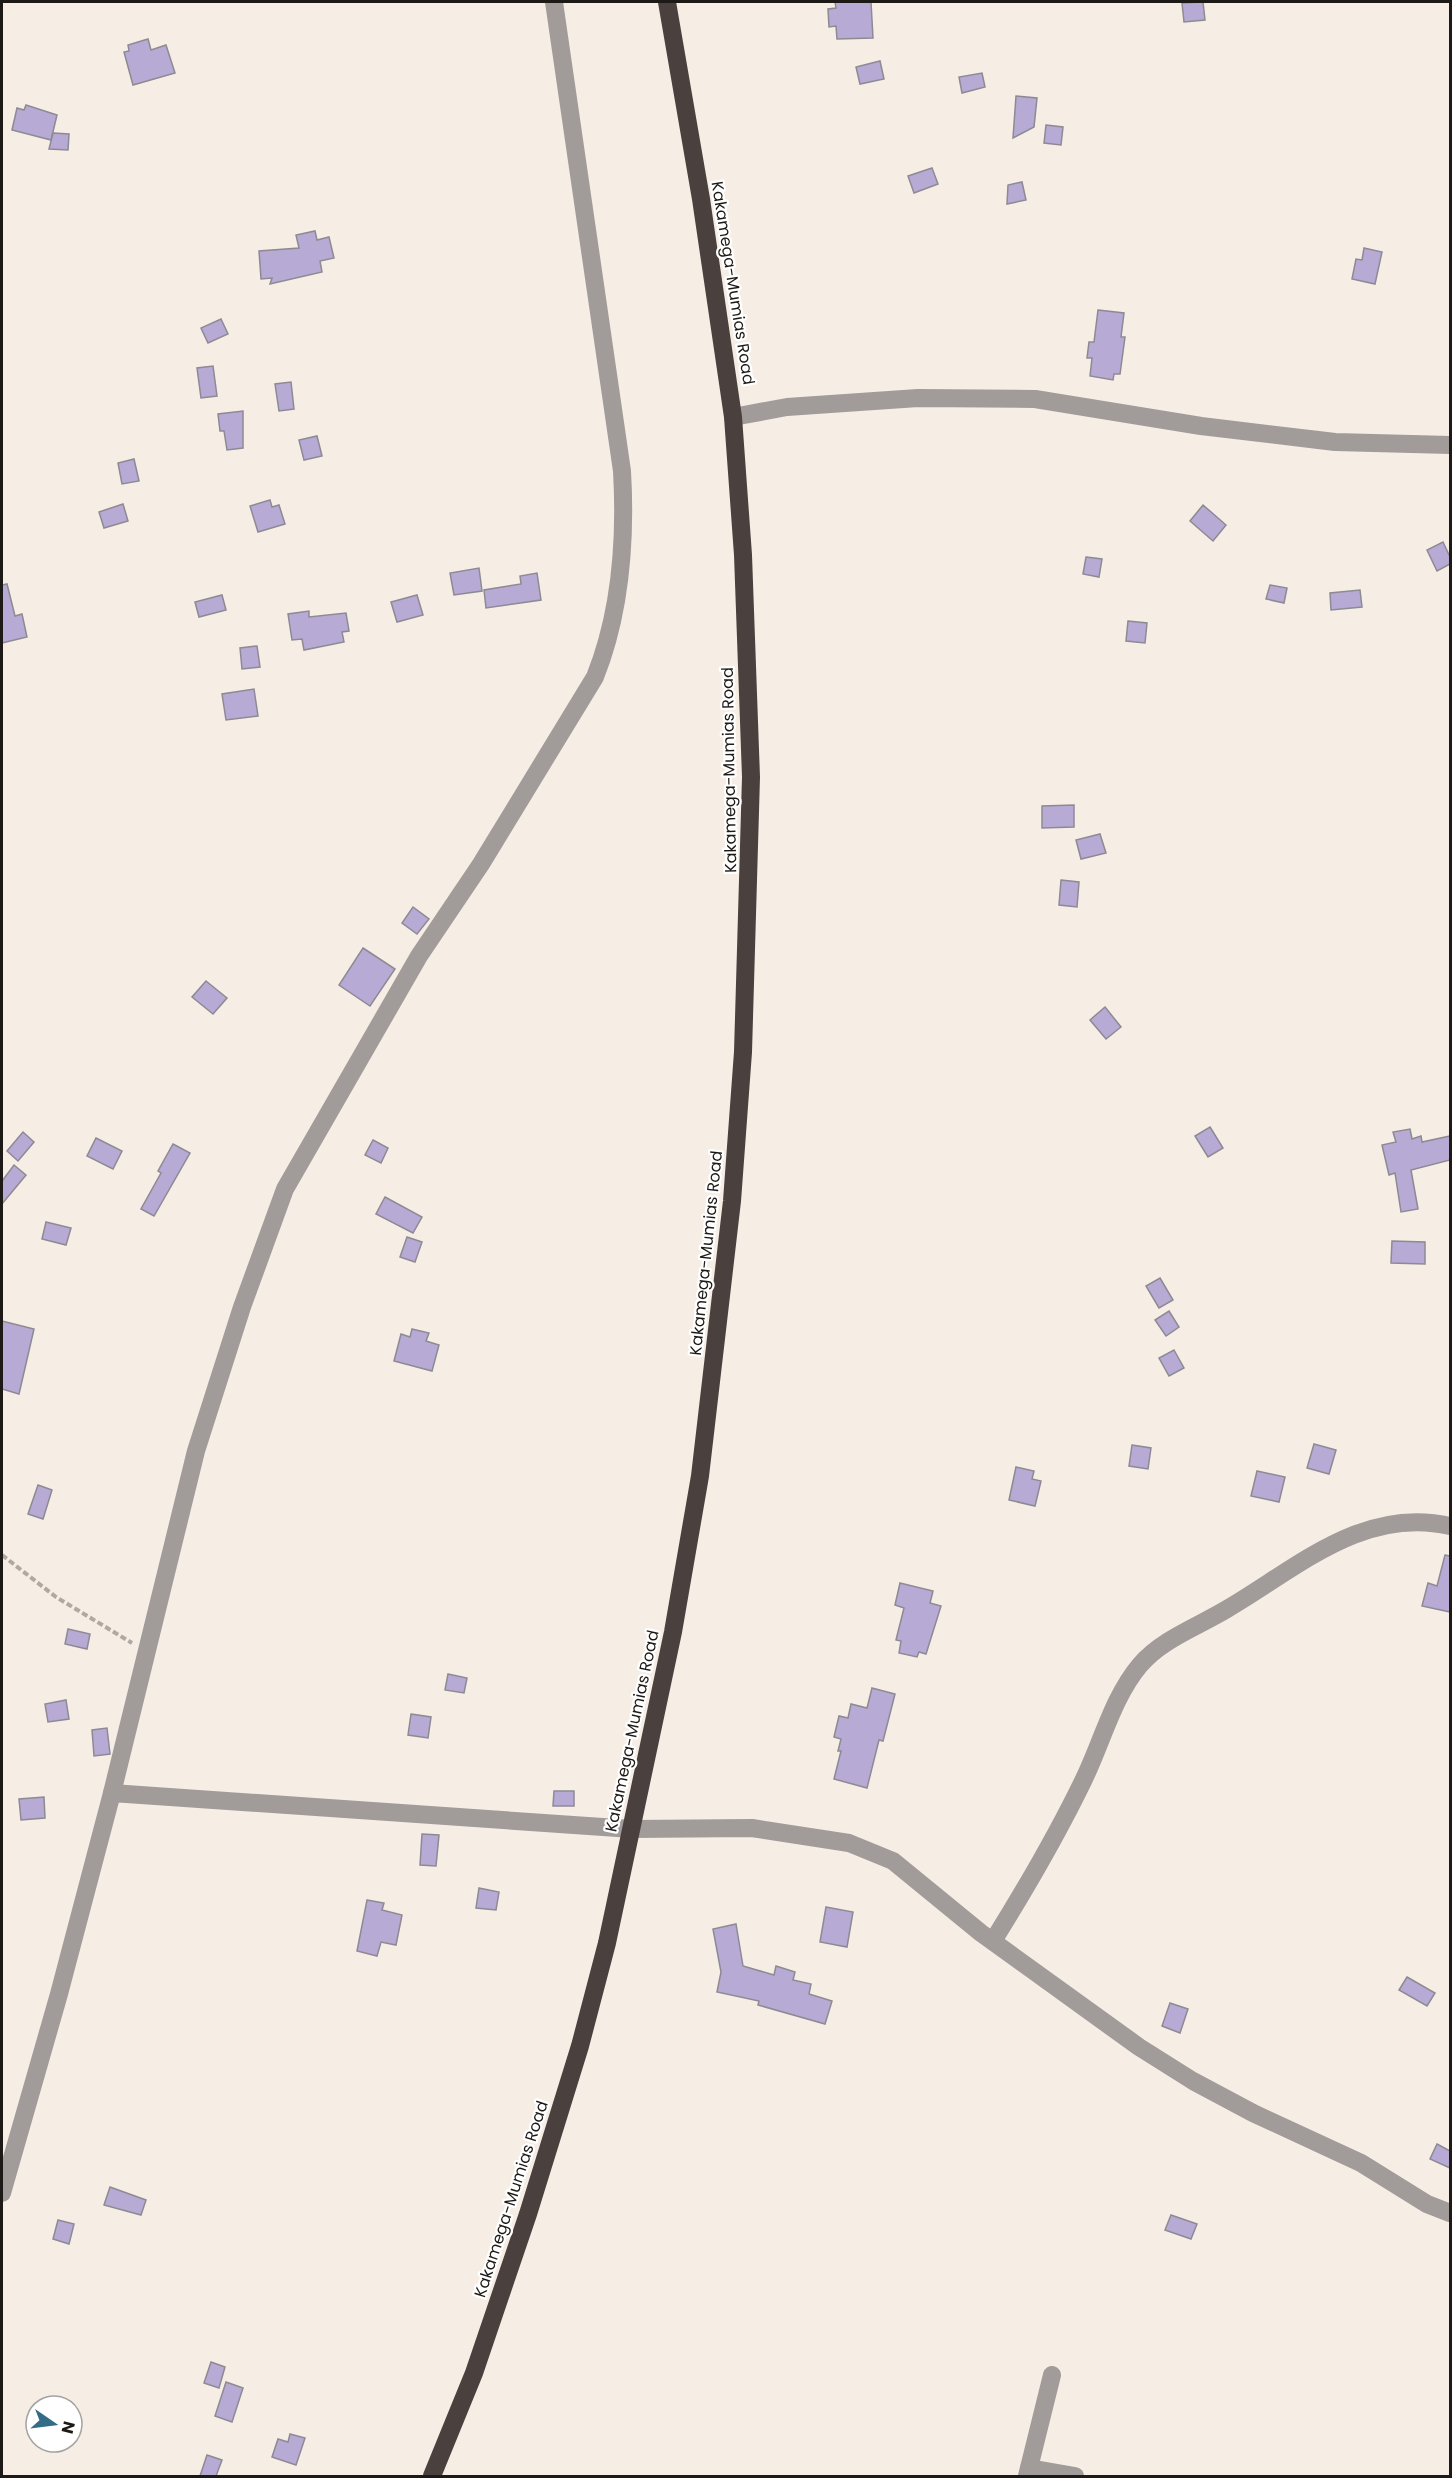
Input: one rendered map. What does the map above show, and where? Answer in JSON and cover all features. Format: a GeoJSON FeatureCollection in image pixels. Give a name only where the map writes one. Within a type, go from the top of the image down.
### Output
{"type":"FeatureCollection","features":[{"type":"Feature","properties":{"kind":"highway","name":"Kakamega-Mumias Road"},"geometry":{"type":"LineString","coordinates":[[432,2476],[474,2373],[577,2057],[632,1829],[673,1632],[700,1476],[732,1201],[742,1064],[751,777],[743,555],[733,417],[701,199],[667,2]]}},
{"type":"Feature","properties":{"kind":"street"},"geometry":{"type":"LineString","coordinates":[[2,2193],[59,1994],[112,1793],[196,1451],[242,1308],[285,1189],[419,956],[481,864],[595,677],[606,649],[625,529],[622,471],[554,2]]}},
{"type":"Feature","properties":{"kind":"street"},"geometry":{"type":"LineString","coordinates":[[733,417],[787,408],[918,399],[1035,399],[1201,426],[1335,442],[1450,445]]}},
{"type":"Feature","properties":{"kind":"street"},"geometry":{"type":"LineString","coordinates":[[993,1941],[1053,1842],[1121,1694],[1139,1666],[1153,1652],[1230,1607],[1318,1551],[1358,1532],[1420,1523],[1450,1526]]}},
{"type":"Feature","properties":{"kind":"street"},"geometry":{"type":"LineString","coordinates":[[112,1793],[632,1829],[752,1828],[849,1844],[893,1861],[993,1941],[1139,2047],[1193,2081],[1253,2113],[1360,2163],[1427,2204],[1450,2213]]}},
{"type":"Feature","properties":{"kind":"street"},"geometry":{"type":"LineString","coordinates":[[1053,2375],[1028,2472],[1075,2476]]}},
{"type":"Feature","properties":{"kind":"path"},"geometry":{"type":"LineString","coordinates":[[2,1555],[56,1597],[146,1650]]}},
{"type":"Feature","properties":{"kind":"building"},"geometry":{"type":"Polygon","coordinates":[[[835,2],[871,2],[873,38],[837,39],[836,26],[829,27],[828,9],[836,8],[835,2]]]}},
{"type":"Feature","properties":{"kind":"building"},"geometry":{"type":"Polygon","coordinates":[[[1203,2],[1205,20],[1184,22],[1182,3],[1203,2]]]}},
{"type":"Feature","properties":{"kind":"building"},"geometry":{"type":"Polygon","coordinates":[[[148,39],[151,50],[166,45],[175,73],[133,85],[124,52],[129,51],[128,45],[148,39]]]}},
{"type":"Feature","properties":{"kind":"building"},"geometry":{"type":"Polygon","coordinates":[[[880,61],[884,79],[860,84],[856,67],[880,61]]]}},
{"type":"Feature","properties":{"kind":"building"},"geometry":{"type":"Polygon","coordinates":[[[982,73],[985,87],[962,93],[959,77],[982,73]]]}},
{"type":"Feature","properties":{"kind":"building"},"geometry":{"type":"Polygon","coordinates":[[[1016,96],[1037,98],[1034,127],[1013,138],[1016,96]]]}},
{"type":"Feature","properties":{"kind":"building"},"geometry":{"type":"Polygon","coordinates":[[[26,105],[57,115],[51,140],[12,130],[17,108],[24,110],[26,105]]]}},
{"type":"Feature","properties":{"kind":"building"},"geometry":{"type":"Polygon","coordinates":[[[1046,125],[1063,127],[1061,145],[1044,143],[1046,125]]]}},
{"type":"Feature","properties":{"kind":"building"},"geometry":{"type":"Polygon","coordinates":[[[53,133],[69,134],[68,150],[49,149],[53,133]]]}},
{"type":"Feature","properties":{"kind":"building"},"geometry":{"type":"Polygon","coordinates":[[[932,168],[938,184],[914,193],[908,176],[932,168]]]}},
{"type":"Feature","properties":{"kind":"building"},"geometry":{"type":"Polygon","coordinates":[[[1022,182],[1026,200],[1007,204],[1008,185],[1022,182]]]}},
{"type":"Feature","properties":{"kind":"building"},"geometry":{"type":"Polygon","coordinates":[[[315,231],[317,240],[329,237],[334,258],[320,261],[322,272],[270,284],[272,278],[261,279],[259,251],[299,248],[296,235],[315,231]]]}},
{"type":"Feature","properties":{"kind":"building"},"geometry":{"type":"Polygon","coordinates":[[[1364,248],[1382,252],[1375,284],[1352,279],[1356,259],[1362,260],[1364,248]]]}},
{"type":"Feature","properties":{"kind":"building"},"geometry":{"type":"Polygon","coordinates":[[[1098,310],[1124,313],[1121,337],[1125,337],[1120,374],[1114,374],[1113,380],[1090,376],[1092,358],[1087,358],[1089,342],[1094,342],[1098,310]]]}},
{"type":"Feature","properties":{"kind":"building"},"geometry":{"type":"Polygon","coordinates":[[[221,319],[228,334],[208,343],[201,328],[221,319]]]}},
{"type":"Feature","properties":{"kind":"building"},"geometry":{"type":"Polygon","coordinates":[[[213,366],[217,396],[201,398],[197,368],[213,366]]]}},
{"type":"Feature","properties":{"kind":"building"},"geometry":{"type":"Polygon","coordinates":[[[291,382],[294,409],[279,411],[275,384],[291,382]]]}},
{"type":"Feature","properties":{"kind":"building"},"geometry":{"type":"Polygon","coordinates":[[[243,411],[243,448],[227,450],[224,431],[220,431],[218,414],[243,411]]]}},
{"type":"Feature","properties":{"kind":"building"},"geometry":{"type":"Polygon","coordinates":[[[317,436],[322,456],[304,460],[299,440],[317,436]]]}},
{"type":"Feature","properties":{"kind":"building"},"geometry":{"type":"Polygon","coordinates":[[[134,459],[139,481],[122,484],[118,463],[134,459]]]}},
{"type":"Feature","properties":{"kind":"building"},"geometry":{"type":"Polygon","coordinates":[[[270,500],[272,507],[279,505],[285,524],[258,532],[250,506],[270,500]]]}},
{"type":"Feature","properties":{"kind":"building"},"geometry":{"type":"Polygon","coordinates":[[[123,504],[128,521],[104,528],[99,512],[123,504]]]}},
{"type":"Feature","properties":{"kind":"building"},"geometry":{"type":"Polygon","coordinates":[[[1203,505],[1226,525],[1213,541],[1190,521],[1203,505]]]}},
{"type":"Feature","properties":{"kind":"building"},"geometry":{"type":"Polygon","coordinates":[[[1443,542],[1450,557],[1450,564],[1437,571],[1427,550],[1443,542]]]}},
{"type":"Feature","properties":{"kind":"building"},"geometry":{"type":"Polygon","coordinates":[[[1086,557],[1102,559],[1099,577],[1083,574],[1086,557]]]}},
{"type":"Feature","properties":{"kind":"building"},"geometry":{"type":"Polygon","coordinates":[[[479,568],[482,591],[454,595],[450,573],[479,568]]]}},
{"type":"Feature","properties":{"kind":"building"},"geometry":{"type":"Polygon","coordinates":[[[537,573],[541,600],[486,608],[484,590],[521,584],[520,576],[537,573]]]}},
{"type":"Feature","properties":{"kind":"building"},"geometry":{"type":"Polygon","coordinates":[[[7,584],[15,616],[22,614],[27,637],[2,643],[2,585],[7,584]]]}},
{"type":"Feature","properties":{"kind":"building"},"geometry":{"type":"Polygon","coordinates":[[[1270,585],[1287,588],[1284,603],[1266,599],[1270,585]]]}},
{"type":"Feature","properties":{"kind":"building"},"geometry":{"type":"Polygon","coordinates":[[[1360,590],[1362,607],[1331,610],[1330,593],[1360,590]]]}},
{"type":"Feature","properties":{"kind":"building"},"geometry":{"type":"Polygon","coordinates":[[[222,595],[226,610],[199,617],[195,602],[222,595]]]}},
{"type":"Feature","properties":{"kind":"building"},"geometry":{"type":"Polygon","coordinates":[[[417,595],[423,615],[397,622],[391,602],[417,595]]]}},
{"type":"Feature","properties":{"kind":"building"},"geometry":{"type":"Polygon","coordinates":[[[309,611],[309,617],[346,613],[349,631],[342,632],[344,642],[304,650],[302,639],[292,640],[288,614],[309,611]]]}},
{"type":"Feature","properties":{"kind":"building"},"geometry":{"type":"Polygon","coordinates":[[[1128,621],[1147,623],[1145,643],[1126,641],[1128,621]]]}},
{"type":"Feature","properties":{"kind":"building"},"geometry":{"type":"Polygon","coordinates":[[[257,646],[260,667],[242,669],[240,648],[257,646]]]}},
{"type":"Feature","properties":{"kind":"building"},"geometry":{"type":"Polygon","coordinates":[[[254,689],[258,716],[226,720],[222,694],[254,689]]]}},
{"type":"Feature","properties":{"kind":"building"},"geometry":{"type":"Polygon","coordinates":[[[1074,805],[1074,827],[1042,828],[1042,806],[1074,805]]]}},
{"type":"Feature","properties":{"kind":"building"},"geometry":{"type":"Polygon","coordinates":[[[1100,834],[1106,853],[1081,859],[1076,840],[1100,834]]]}},
{"type":"Feature","properties":{"kind":"building"},"geometry":{"type":"Polygon","coordinates":[[[1061,880],[1079,882],[1077,907],[1059,905],[1061,880]]]}},
{"type":"Feature","properties":{"kind":"building"},"geometry":{"type":"Polygon","coordinates":[[[413,907],[429,919],[417,934],[402,923],[413,907]]]}},
{"type":"Feature","properties":{"kind":"building"},"geometry":{"type":"Polygon","coordinates":[[[363,948],[395,969],[370,1006],[339,985],[363,948]]]}},
{"type":"Feature","properties":{"kind":"building"},"geometry":{"type":"Polygon","coordinates":[[[206,981],[227,998],[213,1014],[192,997],[206,981]]]}},
{"type":"Feature","properties":{"kind":"building"},"geometry":{"type":"Polygon","coordinates":[[[1105,1007],[1121,1027],[1106,1039],[1090,1020],[1105,1007]]]}},
{"type":"Feature","properties":{"kind":"building"},"geometry":{"type":"Polygon","coordinates":[[[1210,1127],[1223,1148],[1208,1157],[1195,1136],[1210,1127]]]}},
{"type":"Feature","properties":{"kind":"building"},"geometry":{"type":"Polygon","coordinates":[[[1410,1129],[1412,1139],[1421,1136],[1422,1142],[1450,1136],[1450,1160],[1411,1170],[1418,1209],[1401,1212],[1395,1173],[1389,1175],[1382,1145],[1396,1142],[1393,1132],[1410,1129]]]}},
{"type":"Feature","properties":{"kind":"building"},"geometry":{"type":"Polygon","coordinates":[[[23,1132],[34,1142],[18,1161],[7,1151],[23,1132]]]}},
{"type":"Feature","properties":{"kind":"building"},"geometry":{"type":"Polygon","coordinates":[[[96,1138],[122,1151],[113,1169],[87,1156],[96,1138]]]}},
{"type":"Feature","properties":{"kind":"building"},"geometry":{"type":"Polygon","coordinates":[[[373,1140],[388,1148],[381,1163],[365,1155],[373,1140]]]}},
{"type":"Feature","properties":{"kind":"building"},"geometry":{"type":"Polygon","coordinates":[[[173,1144],[190,1153],[154,1216],[141,1209],[161,1173],[158,1171],[173,1144]]]}},
{"type":"Feature","properties":{"kind":"building"},"geometry":{"type":"Polygon","coordinates":[[[14,1165],[26,1175],[2,1204],[2,1181],[14,1165]]]}},
{"type":"Feature","properties":{"kind":"building"},"geometry":{"type":"Polygon","coordinates":[[[385,1197],[422,1217],[413,1233],[376,1214],[385,1197]]]}},
{"type":"Feature","properties":{"kind":"building"},"geometry":{"type":"Polygon","coordinates":[[[46,1222],[71,1228],[66,1245],[42,1239],[46,1222]]]}},
{"type":"Feature","properties":{"kind":"building"},"geometry":{"type":"Polygon","coordinates":[[[407,1237],[422,1242],[415,1262],[400,1257],[407,1237]]]}},
{"type":"Feature","properties":{"kind":"building"},"geometry":{"type":"Polygon","coordinates":[[[1392,1241],[1425,1242],[1425,1264],[1391,1263],[1392,1241]]]}},
{"type":"Feature","properties":{"kind":"building"},"geometry":{"type":"Polygon","coordinates":[[[1160,1278],[1173,1300],[1159,1308],[1146,1286],[1160,1278]]]}},
{"type":"Feature","properties":{"kind":"building"},"geometry":{"type":"Polygon","coordinates":[[[1169,1311],[1179,1327],[1166,1336],[1155,1320],[1169,1311]]]}},
{"type":"Feature","properties":{"kind":"building"},"geometry":{"type":"Polygon","coordinates":[[[2,1321],[34,1329],[19,1394],[2,1389],[2,1321]]]}},
{"type":"Feature","properties":{"kind":"building"},"geometry":{"type":"Polygon","coordinates":[[[412,1329],[429,1333],[426,1341],[439,1345],[432,1371],[394,1361],[401,1334],[410,1337],[412,1329]]]}},
{"type":"Feature","properties":{"kind":"building"},"geometry":{"type":"Polygon","coordinates":[[[1174,1350],[1184,1368],[1169,1376],[1159,1358],[1174,1350]]]}},
{"type":"Feature","properties":{"kind":"building"},"geometry":{"type":"Polygon","coordinates":[[[1314,1444],[1336,1450],[1329,1474],[1307,1468],[1314,1444]]]}},
{"type":"Feature","properties":{"kind":"building"},"geometry":{"type":"Polygon","coordinates":[[[1132,1445],[1151,1448],[1148,1469],[1129,1466],[1132,1445]]]}},
{"type":"Feature","properties":{"kind":"building"},"geometry":{"type":"Polygon","coordinates":[[[1016,1467],[1034,1471],[1032,1479],[1041,1481],[1035,1506],[1009,1500],[1016,1467]]]}},
{"type":"Feature","properties":{"kind":"building"},"geometry":{"type":"Polygon","coordinates":[[[1257,1471],[1285,1477],[1279,1502],[1251,1496],[1257,1471]]]}},
{"type":"Feature","properties":{"kind":"building"},"geometry":{"type":"Polygon","coordinates":[[[38,1485],[52,1490],[43,1519],[28,1514],[38,1485]]]}},
{"type":"Feature","properties":{"kind":"building"},"geometry":{"type":"Polygon","coordinates":[[[1445,1555],[1450,1556],[1450,1612],[1422,1606],[1428,1583],[1437,1586],[1445,1555]]]}},
{"type":"Feature","properties":{"kind":"building"},"geometry":{"type":"Polygon","coordinates":[[[900,1583],[933,1591],[930,1603],[941,1606],[926,1654],[919,1652],[917,1657],[899,1653],[901,1641],[896,1640],[904,1608],[895,1605],[900,1583]]]}},
{"type":"Feature","properties":{"kind":"building"},"geometry":{"type":"Polygon","coordinates":[[[68,1629],[90,1634],[87,1649],[65,1644],[68,1629]]]}},
{"type":"Feature","properties":{"kind":"building"},"geometry":{"type":"Polygon","coordinates":[[[448,1674],[467,1678],[464,1693],[445,1690],[448,1674]]]}},
{"type":"Feature","properties":{"kind":"building"},"geometry":{"type":"Polygon","coordinates":[[[872,1688],[895,1694],[883,1741],[879,1740],[867,1788],[834,1779],[841,1751],[838,1751],[841,1739],[834,1737],[839,1716],[848,1718],[851,1704],[867,1708],[872,1688]]]}},
{"type":"Feature","properties":{"kind":"building"},"geometry":{"type":"Polygon","coordinates":[[[66,1700],[69,1719],[48,1722],[45,1704],[66,1700]]]}},
{"type":"Feature","properties":{"kind":"building"},"geometry":{"type":"Polygon","coordinates":[[[411,1714],[431,1717],[428,1738],[408,1735],[411,1714]]]}},
{"type":"Feature","properties":{"kind":"building"},"geometry":{"type":"Polygon","coordinates":[[[107,1728],[110,1754],[94,1756],[92,1730],[107,1728]]]}},
{"type":"Feature","properties":{"kind":"building"},"geometry":{"type":"Polygon","coordinates":[[[554,1791],[574,1791],[574,1806],[553,1806],[554,1791]]]}},
{"type":"Feature","properties":{"kind":"building"},"geometry":{"type":"Polygon","coordinates":[[[44,1797],[45,1818],[21,1820],[19,1799],[44,1797]]]}},
{"type":"Feature","properties":{"kind":"building"},"geometry":{"type":"Polygon","coordinates":[[[422,1834],[439,1835],[436,1866],[420,1865],[422,1834]]]}},
{"type":"Feature","properties":{"kind":"building"},"geometry":{"type":"Polygon","coordinates":[[[479,1888],[499,1892],[496,1910],[476,1908],[479,1888]]]}},
{"type":"Feature","properties":{"kind":"building"},"geometry":{"type":"Polygon","coordinates":[[[367,1900],[384,1903],[382,1910],[402,1915],[396,1945],[381,1942],[377,1956],[357,1951],[367,1900]]]}},
{"type":"Feature","properties":{"kind":"building"},"geometry":{"type":"Polygon","coordinates":[[[826,1907],[853,1912],[847,1947],[820,1942],[826,1907]]]}},
{"type":"Feature","properties":{"kind":"building"},"geometry":{"type":"Polygon","coordinates":[[[736,1924],[743,1966],[774,1975],[776,1966],[795,1972],[793,1980],[811,1984],[809,1994],[832,2001],[825,2024],[758,2005],[759,2001],[717,1992],[721,1972],[713,1929],[736,1924]]]}},
{"type":"Feature","properties":{"kind":"building"},"geometry":{"type":"Polygon","coordinates":[[[1407,1977],[1435,1993],[1427,2006],[1399,1990],[1407,1977]]]}},
{"type":"Feature","properties":{"kind":"building"},"geometry":{"type":"Polygon","coordinates":[[[1170,2003],[1188,2009],[1180,2033],[1162,2026],[1170,2003]]]}},
{"type":"Feature","properties":{"kind":"building"},"geometry":{"type":"Polygon","coordinates":[[[1437,2144],[1450,2151],[1450,2168],[1430,2159],[1437,2144]]]}},
{"type":"Feature","properties":{"kind":"building"},"geometry":{"type":"Polygon","coordinates":[[[110,2187],[146,2200],[141,2215],[104,2205],[110,2187]]]}},
{"type":"Feature","properties":{"kind":"building"},"geometry":{"type":"Polygon","coordinates":[[[1171,2215],[1197,2224],[1191,2239],[1165,2230],[1171,2215]]]}},
{"type":"Feature","properties":{"kind":"building"},"geometry":{"type":"Polygon","coordinates":[[[58,2220],[74,2224],[69,2244],[53,2239],[58,2220]]]}},
{"type":"Feature","properties":{"kind":"building"},"geometry":{"type":"Polygon","coordinates":[[[211,2362],[225,2367],[219,2388],[204,2383],[211,2362]]]}},
{"type":"Feature","properties":{"kind":"building"},"geometry":{"type":"Polygon","coordinates":[[[226,2382],[243,2388],[232,2422],[215,2416],[226,2382]]]}},
{"type":"Feature","properties":{"kind":"building"},"geometry":{"type":"Polygon","coordinates":[[[290,2434],[305,2438],[296,2465],[272,2457],[278,2439],[288,2442],[290,2434]]]}},
{"type":"Feature","properties":{"kind":"building"},"geometry":{"type":"Polygon","coordinates":[[[207,2455],[222,2460],[216,2476],[200,2476],[207,2455]]]}}]}
